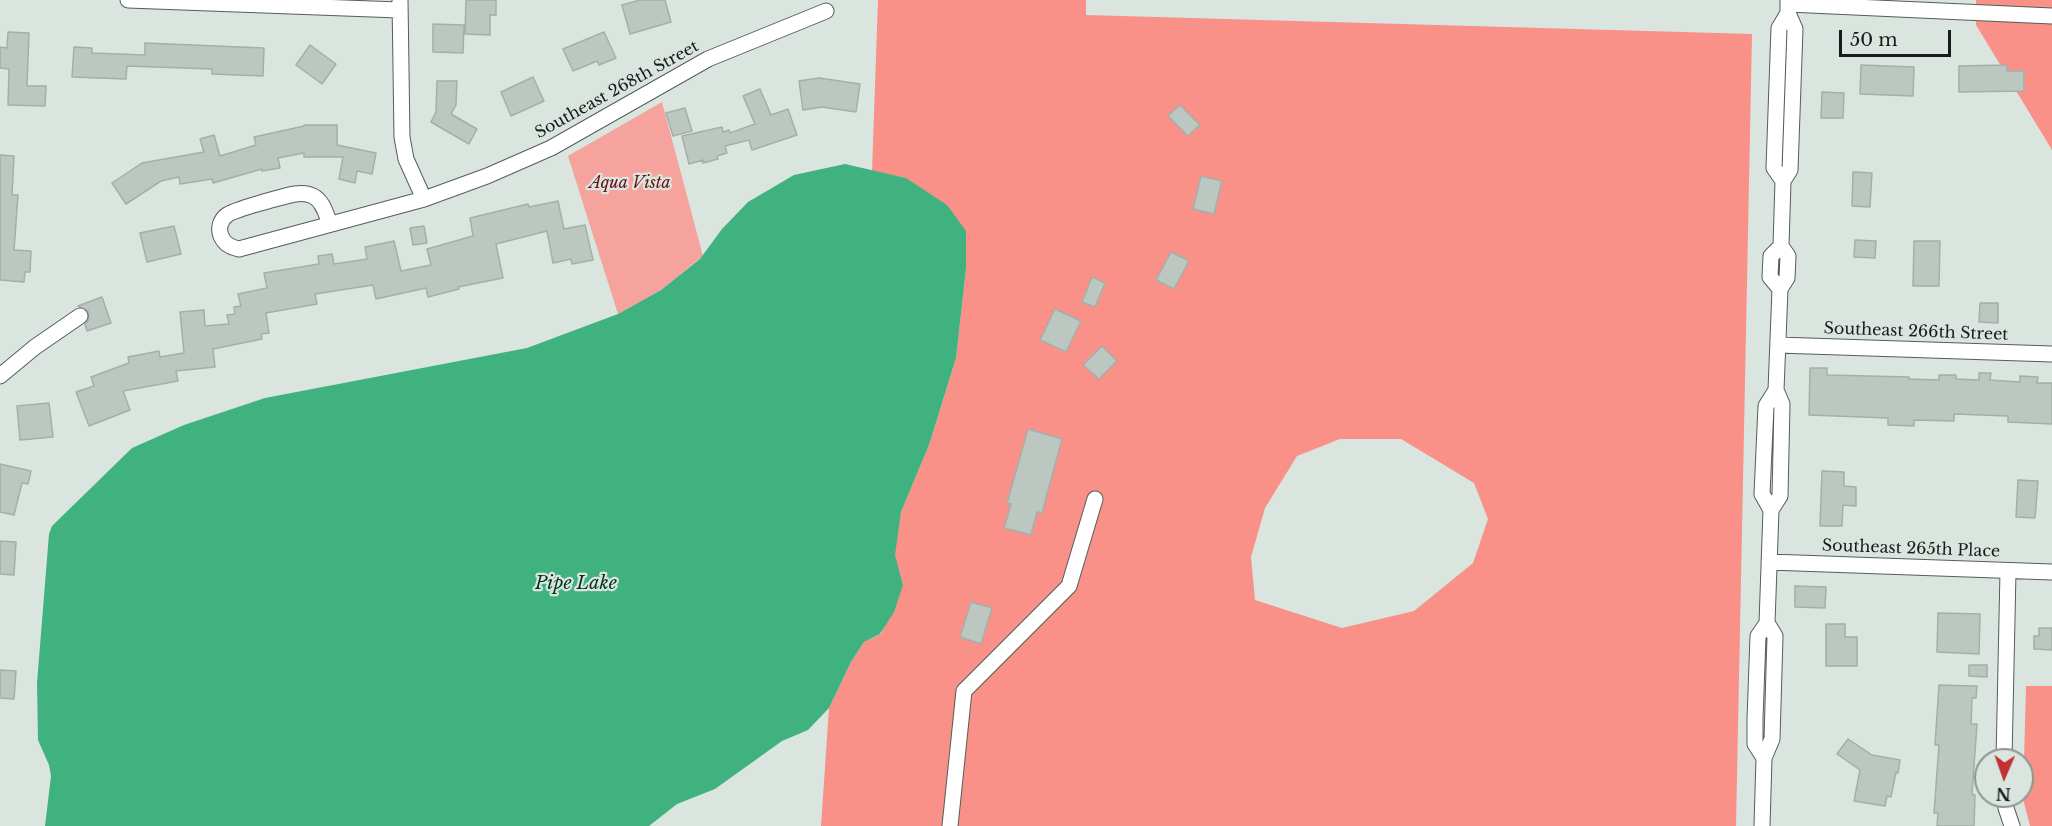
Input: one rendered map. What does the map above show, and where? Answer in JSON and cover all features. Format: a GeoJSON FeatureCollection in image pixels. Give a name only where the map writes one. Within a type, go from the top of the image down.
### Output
{"type":"FeatureCollection","features":[{"type":"Feature","properties":{"kind":"street"},"geometry":{"type":"LineString","coordinates":[[128,0],[399,5],[402,137],[406,159],[424,199]]}},
{"type":"Feature","properties":{"kind":"street"},"geometry":{"type":"LineString","coordinates":[[1762,826],[1764,759],[1755,744],[1755,718],[1758,636],[1767,623],[1771,510],[1762,494],[1766,406],[1776,390],[1780,290],[1770,277],[1771,256],[1781,246],[1783,181],[1774,168],[1779,28],[1788,6],[2052,16]]}},
{"type":"Feature","properties":{"kind":"street","name":"Southeast 268th Street"},"geometry":{"type":"LineString","coordinates":[[330,224],[317,199],[309,195],[296,194],[230,213],[223,220],[220,229],[222,238],[228,245],[240,249],[424,199],[487,176],[551,148],[708,60],[826,11]]}},
{"type":"Feature","properties":{"kind":"street"},"geometry":{"type":"LineString","coordinates":[[0,376],[35,347],[80,316]]}},
{"type":"Feature","properties":{"kind":"street","name":"Southeast 266th Street"},"geometry":{"type":"LineString","coordinates":[[1778,345],[2052,354]]}},
{"type":"Feature","properties":{"kind":"street"},"geometry":{"type":"LineString","coordinates":[[950,826],[964,691],[1069,586],[1095,499]]}},
{"type":"Feature","properties":{"kind":"street","name":"Southeast 265th Place"},"geometry":{"type":"LineString","coordinates":[[1769,562],[2052,572]]}},
{"type":"Feature","properties":{"kind":"street"},"geometry":{"type":"LineString","coordinates":[[2004,748],[2008,571]]}},
{"type":"Feature","properties":{"kind":"street"},"geometry":{"type":"LineString","coordinates":[[2006,808],[2012,826]]}},
{"type":"Feature","properties":{"kind":"green space","name":"Aqua Vista"},"geometry":{"type":"Polygon","coordinates":[[[662,102],[703,256],[661,290],[618,314],[568,156],[662,102]]]}},
{"type":"Feature","properties":{"kind":"shaded area"},"geometry":{"type":"Polygon","coordinates":[[[878,0],[1086,0],[1086,15],[1752,34],[1736,826],[821,826],[829,708],[851,662],[864,642],[881,634],[903,585],[894,555],[901,512],[929,445],[956,358],[966,269],[906,178],[872,171],[878,0]],[[1340,439],[1297,456],[1265,508],[1251,557],[1255,600],[1342,628],[1414,611],[1473,563],[1488,519],[1474,483],[1401,439],[1340,439]]]}},
{"type":"Feature","properties":{"kind":"shaded area"},"geometry":{"type":"Polygon","coordinates":[[[1976,0],[2052,0],[2052,150],[1976,25],[1976,0]]]}},
{"type":"Feature","properties":{"kind":"shaded area"},"geometry":{"type":"Polygon","coordinates":[[[2026,686],[2052,686],[2052,826],[2030,826],[2025,808],[2034,808],[2034,748],[2024,748],[2026,686]]]}},
{"type":"Feature","properties":{"kind":"water","name":"Pipe Lake"},"geometry":{"type":"Polygon","coordinates":[[[845,164],[906,178],[947,205],[966,231],[966,269],[956,358],[929,445],[901,512],[895,555],[903,585],[894,612],[880,634],[864,642],[851,662],[829,708],[808,730],[782,741],[715,789],[677,804],[649,826],[45,826],[51,776],[49,765],[38,740],[37,683],[49,534],[52,526],[132,448],[184,425],[265,398],[527,348],[618,314],[661,290],[700,259],[722,229],[748,202],[794,175],[845,164]]]}},
{"type":"Feature","properties":{"kind":"building"},"geometry":{"type":"Polygon","coordinates":[[[466,0],[496,0],[496,15],[490,15],[490,35],[465,34],[466,0]]]}},
{"type":"Feature","properties":{"kind":"building"},"geometry":{"type":"Polygon","coordinates":[[[640,0],[665,0],[671,22],[630,34],[622,5],[640,0]]]}},
{"type":"Feature","properties":{"kind":"building"},"geometry":{"type":"Polygon","coordinates":[[[433,24],[464,25],[463,53],[433,52],[433,24]]]}},
{"type":"Feature","properties":{"kind":"building"},"geometry":{"type":"Polygon","coordinates":[[[8,32],[29,33],[27,86],[46,86],[45,106],[8,105],[9,69],[0,68],[0,47],[7,48],[8,32]]]}},
{"type":"Feature","properties":{"kind":"building"},"geometry":{"type":"Polygon","coordinates":[[[604,32],[616,58],[599,65],[597,61],[573,71],[563,49],[604,32]]]}},
{"type":"Feature","properties":{"kind":"building"},"geometry":{"type":"Polygon","coordinates":[[[145,43],[264,48],[263,76],[212,74],[212,69],[127,66],[126,79],[72,77],[74,47],[92,48],[92,53],[145,55],[145,43]]]}},
{"type":"Feature","properties":{"kind":"building"},"geometry":{"type":"Polygon","coordinates":[[[310,45],[336,64],[322,84],[296,65],[310,45]]]}},
{"type":"Feature","properties":{"kind":"building"},"geometry":{"type":"Polygon","coordinates":[[[1861,65],[1914,67],[1913,96],[1860,94],[1861,65]]]}},
{"type":"Feature","properties":{"kind":"building"},"geometry":{"type":"Polygon","coordinates":[[[2007,65],[2007,71],[2024,71],[2024,91],[1959,92],[1959,66],[2007,65]]]}},
{"type":"Feature","properties":{"kind":"building"},"geometry":{"type":"Polygon","coordinates":[[[533,77],[544,101],[511,116],[501,92],[533,77]]]}},
{"type":"Feature","properties":{"kind":"building"},"geometry":{"type":"Polygon","coordinates":[[[819,78],[860,84],[856,112],[822,107],[803,110],[799,81],[819,78]]]}},
{"type":"Feature","properties":{"kind":"building"},"geometry":{"type":"Polygon","coordinates":[[[437,81],[457,81],[456,105],[451,114],[477,129],[469,144],[431,122],[436,112],[437,81]]]}},
{"type":"Feature","properties":{"kind":"building"},"geometry":{"type":"Polygon","coordinates":[[[760,89],[771,115],[788,109],[797,135],[752,150],[749,140],[725,146],[727,153],[717,156],[718,159],[689,164],[682,136],[722,127],[723,132],[729,130],[730,133],[755,124],[743,96],[760,89]]]}},
{"type":"Feature","properties":{"kind":"building"},"geometry":{"type":"Polygon","coordinates":[[[1822,92],[1844,93],[1843,118],[1821,118],[1822,92]]]}},
{"type":"Feature","properties":{"kind":"building"},"geometry":{"type":"Polygon","coordinates":[[[1180,105],[1200,125],[1188,136],[1168,116],[1180,105]]]}},
{"type":"Feature","properties":{"kind":"building"},"geometry":{"type":"Polygon","coordinates":[[[685,108],[692,131],[673,136],[666,113],[685,108]]]}},
{"type":"Feature","properties":{"kind":"building"},"geometry":{"type":"Polygon","coordinates":[[[304,125],[337,125],[337,145],[376,153],[372,174],[357,171],[355,183],[339,179],[343,157],[304,157],[304,153],[278,158],[280,168],[262,171],[262,169],[213,183],[212,179],[180,184],[179,177],[161,181],[126,204],[112,183],[142,163],[204,152],[200,139],[214,135],[220,156],[256,145],[254,137],[304,125]]]}},
{"type":"Feature","properties":{"kind":"building"},"geometry":{"type":"Polygon","coordinates":[[[0,155],[14,156],[12,195],[18,195],[14,250],[31,251],[30,272],[25,272],[24,282],[0,280],[0,155]]]}},
{"type":"Feature","properties":{"kind":"building"},"geometry":{"type":"Polygon","coordinates":[[[1853,172],[1872,173],[1870,207],[1852,206],[1853,172]]]}},
{"type":"Feature","properties":{"kind":"building"},"geometry":{"type":"Polygon","coordinates":[[[1201,176],[1222,181],[1214,214],[1193,209],[1201,176]]]}},
{"type":"Feature","properties":{"kind":"building"},"geometry":{"type":"Polygon","coordinates":[[[558,201],[564,229],[585,225],[593,260],[572,264],[571,259],[553,263],[547,231],[496,244],[503,278],[458,287],[459,289],[428,297],[426,288],[376,299],[373,285],[315,294],[317,304],[266,313],[269,333],[261,334],[262,339],[213,349],[215,367],[176,371],[178,381],[123,391],[130,410],[89,426],[76,392],[94,386],[91,377],[129,363],[128,357],[159,351],[160,357],[184,353],[180,312],[204,310],[205,326],[229,324],[227,315],[235,314],[234,307],[241,306],[238,294],[267,288],[264,273],[319,264],[318,256],[332,254],[334,264],[367,259],[365,247],[394,241],[401,271],[431,265],[427,249],[473,236],[470,218],[528,204],[529,207],[558,201]]]}},
{"type":"Feature","properties":{"kind":"building"},"geometry":{"type":"Polygon","coordinates":[[[174,226],[181,254],[147,262],[140,233],[174,226]]]}},
{"type":"Feature","properties":{"kind":"building"},"geometry":{"type":"Polygon","coordinates":[[[424,226],[427,243],[413,245],[410,228],[424,226]]]}},
{"type":"Feature","properties":{"kind":"building"},"geometry":{"type":"Polygon","coordinates":[[[1855,240],[1876,241],[1875,258],[1854,257],[1855,240]]]}},
{"type":"Feature","properties":{"kind":"building"},"geometry":{"type":"Polygon","coordinates":[[[1914,241],[1940,241],[1939,286],[1913,286],[1914,241]]]}},
{"type":"Feature","properties":{"kind":"building"},"geometry":{"type":"Polygon","coordinates":[[[1171,252],[1189,261],[1174,289],[1156,280],[1171,252]]]}},
{"type":"Feature","properties":{"kind":"building"},"geometry":{"type":"Polygon","coordinates":[[[1092,277],[1105,283],[1095,307],[1082,302],[1092,277]]]}},
{"type":"Feature","properties":{"kind":"building"},"geometry":{"type":"Polygon","coordinates":[[[102,297],[111,323],[87,331],[85,324],[89,320],[88,311],[78,306],[102,297]]]}},
{"type":"Feature","properties":{"kind":"building"},"geometry":{"type":"Polygon","coordinates":[[[1980,303],[1998,303],[1998,323],[1979,322],[1980,303]]]}},
{"type":"Feature","properties":{"kind":"building"},"geometry":{"type":"Polygon","coordinates":[[[1055,309],[1081,321],[1066,352],[1040,340],[1055,309]]]}},
{"type":"Feature","properties":{"kind":"building"},"geometry":{"type":"Polygon","coordinates":[[[1102,346],[1117,361],[1099,379],[1083,365],[1102,346]]]}},
{"type":"Feature","properties":{"kind":"building"},"geometry":{"type":"Polygon","coordinates":[[[1810,368],[1827,368],[1827,375],[1909,377],[1909,379],[1939,380],[1939,375],[1956,375],[1956,379],[1979,380],[1979,373],[1991,373],[1990,380],[2020,382],[2020,376],[2038,377],[2037,383],[2052,383],[2052,424],[2008,422],[2008,416],[1954,414],[1954,421],[1914,420],[1914,426],[1888,425],[1888,418],[1809,415],[1810,368]]]}},
{"type":"Feature","properties":{"kind":"building"},"geometry":{"type":"Polygon","coordinates":[[[49,403],[53,437],[20,440],[17,406],[49,403]]]}},
{"type":"Feature","properties":{"kind":"building"},"geometry":{"type":"Polygon","coordinates":[[[1028,429],[1062,439],[1042,513],[1037,512],[1031,535],[1004,528],[1011,504],[1007,503],[1028,429]]]}},
{"type":"Feature","properties":{"kind":"building"},"geometry":{"type":"Polygon","coordinates":[[[0,464],[31,471],[28,484],[22,483],[14,515],[0,512],[0,464]]]}},
{"type":"Feature","properties":{"kind":"building"},"geometry":{"type":"Polygon","coordinates":[[[1822,471],[1844,472],[1844,486],[1856,487],[1856,506],[1843,505],[1842,526],[1820,526],[1822,471]]]}},
{"type":"Feature","properties":{"kind":"building"},"geometry":{"type":"Polygon","coordinates":[[[2018,480],[2038,481],[2035,518],[2016,517],[2018,480]]]}},
{"type":"Feature","properties":{"kind":"building"},"geometry":{"type":"Polygon","coordinates":[[[0,541],[16,542],[14,575],[0,574],[0,541]]]}},
{"type":"Feature","properties":{"kind":"building"},"geometry":{"type":"Polygon","coordinates":[[[1795,586],[1826,587],[1825,608],[1795,607],[1795,586]]]}},
{"type":"Feature","properties":{"kind":"building"},"geometry":{"type":"Polygon","coordinates":[[[971,602],[992,608],[981,644],[960,637],[971,602]]]}},
{"type":"Feature","properties":{"kind":"building"},"geometry":{"type":"Polygon","coordinates":[[[1938,613],[1980,614],[1979,654],[1937,652],[1938,613]]]}},
{"type":"Feature","properties":{"kind":"building"},"geometry":{"type":"Polygon","coordinates":[[[1826,624],[1845,624],[1845,637],[1857,637],[1857,666],[1826,666],[1826,624]]]}},
{"type":"Feature","properties":{"kind":"building"},"geometry":{"type":"Polygon","coordinates":[[[2039,628],[2052,628],[2052,650],[2034,649],[2034,636],[2039,636],[2039,628]]]}},
{"type":"Feature","properties":{"kind":"building"},"geometry":{"type":"Polygon","coordinates":[[[1969,665],[1987,665],[1987,677],[1969,676],[1969,665]]]}},
{"type":"Feature","properties":{"kind":"building"},"geometry":{"type":"Polygon","coordinates":[[[0,670],[16,671],[14,699],[0,698],[0,670]]]}},
{"type":"Feature","properties":{"kind":"building"},"geometry":{"type":"Polygon","coordinates":[[[1939,685],[1977,686],[1976,698],[1972,698],[1971,724],[1977,724],[1972,794],[1974,795],[1974,826],[1937,826],[1938,813],[1934,813],[1939,745],[1935,745],[1939,685]]]}},
{"type":"Feature","properties":{"kind":"building"},"geometry":{"type":"Polygon","coordinates":[[[1848,739],[1872,755],[1900,760],[1891,797],[1887,796],[1885,806],[1854,801],[1860,770],[1837,754],[1848,739]]]}}]}
